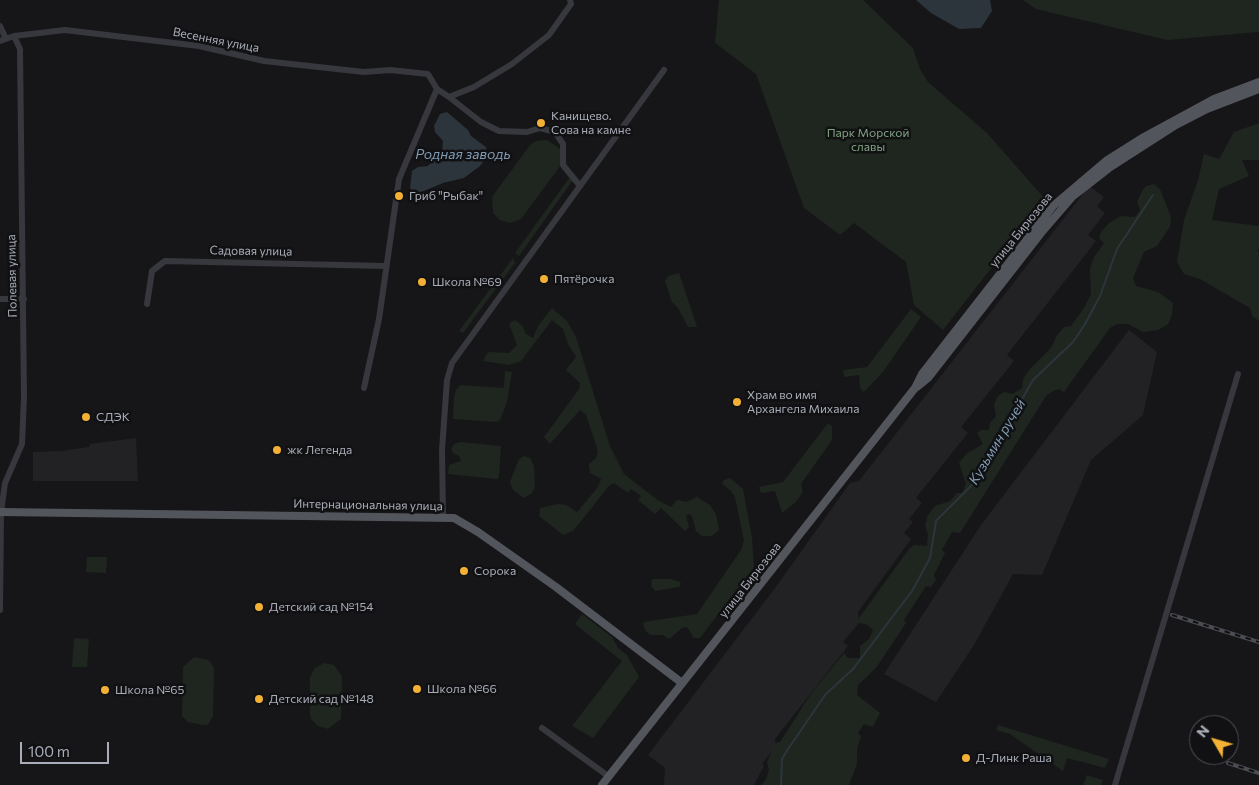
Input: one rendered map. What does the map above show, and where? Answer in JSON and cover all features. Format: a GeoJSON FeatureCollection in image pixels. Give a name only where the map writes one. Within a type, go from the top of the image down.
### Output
{"type":"FeatureCollection","features":[{"type":"Feature","properties":{"kind":"main road","name":"улица Бирюзова"},"geometry":{"type":"LineString","coordinates":[[602,785],[915,388],[922,374],[1053,206],[1106,161],[1178,117],[1214,99],[1259,82]]}},
{"type":"Feature","properties":{"kind":"main road","name":"улица Бирюзова"},"geometry":{"type":"LineString","coordinates":[[915,388],[928,378],[1060,208],[1073,196],[1109,168],[1176,126],[1207,109],[1259,89]]}},
{"type":"Feature","properties":{"kind":"main road","name":"Интернациональная улица"},"geometry":{"type":"LineString","coordinates":[[1,512],[443,516],[454,518],[478,532],[575,601],[682,683]]}},
{"type":"Feature","properties":{"kind":"street"},"geometry":{"type":"LineString","coordinates":[[448,97],[474,87],[512,64],[549,35],[571,4],[570,0]]}},
{"type":"Feature","properties":{"kind":"street"},"geometry":{"type":"LineString","coordinates":[[0,26],[3,40]]}},
{"type":"Feature","properties":{"kind":"street","name":"Весенняя улица"},"geometry":{"type":"LineString","coordinates":[[3,40],[14,36],[65,30],[79,31],[199,46],[264,61],[364,72],[390,70],[428,74],[437,89]]}},
{"type":"Feature","properties":{"kind":"street","name":"Полевая улица"},"geometry":{"type":"LineString","coordinates":[[0,610],[1,512],[5,483],[22,444],[24,299],[20,49],[14,36]]}},
{"type":"Feature","properties":{"kind":"street"},"geometry":{"type":"LineString","coordinates":[[443,516],[442,440],[447,380],[452,363],[664,70]]}},
{"type":"Feature","properties":{"kind":"street"},"geometry":{"type":"LineString","coordinates":[[364,388],[380,319],[398,179],[437,89],[481,122],[499,131],[527,132],[540,128],[555,132],[563,144],[563,165],[580,186]]}},
{"type":"Feature","properties":{"kind":"street","name":"Садовая улица"},"geometry":{"type":"LineString","coordinates":[[147,304],[152,271],[165,261],[386,266]]}},
{"type":"Feature","properties":{"kind":"street"},"geometry":{"type":"LineString","coordinates":[[0,299],[24,299]]}},
{"type":"Feature","properties":{"kind":"street"},"geometry":{"type":"LineString","coordinates":[[1115,785],[1238,374]]}},
{"type":"Feature","properties":{"kind":"street"},"geometry":{"type":"LineString","coordinates":[[542,728],[608,776]]}},
{"type":"Feature","properties":{"kind":"shaded area"},"geometry":{"type":"Polygon","coordinates":[[[1089,186],[1104,197],[1097,206],[1105,213],[1088,235],[1096,241],[1007,355],[1014,361],[961,427],[968,433],[916,498],[922,503],[909,519],[913,522],[904,533],[911,539],[858,612],[859,623],[843,642],[848,646],[775,739],[775,747],[762,764],[764,766],[754,785],[664,785],[665,768],[648,755],[775,588],[850,483],[859,481],[1089,186]]]}},
{"type":"Feature","properties":{"kind":"shaded area"},"geometry":{"type":"Polygon","coordinates":[[[1129,330],[1157,352],[1143,415],[1091,460],[1042,575],[1013,574],[974,645],[936,702],[884,674],[981,525],[1129,330]]]}},
{"type":"Feature","properties":{"kind":"shaded area"},"geometry":{"type":"Polygon","coordinates":[[[136,438],[138,481],[33,481],[33,452],[61,451],[89,447],[90,444],[136,438]]]}},
{"type":"Feature","properties":{"kind":"green space","name":"Парк Морской славы"},"geometry":{"type":"Polygon","coordinates":[[[719,0],[863,0],[913,48],[920,69],[928,82],[987,133],[1045,199],[943,330],[914,305],[906,262],[854,223],[840,235],[804,208],[756,74],[715,43],[719,0]]]}},
{"type":"Feature","properties":{"kind":"green space"},"geometry":{"type":"Polygon","coordinates":[[[1023,0],[1259,0],[1259,32],[1167,40],[1036,9],[1023,0]]]}},
{"type":"Feature","properties":{"kind":"green space"},"geometry":{"type":"Polygon","coordinates":[[[1259,123],[1259,160],[1242,160],[1249,176],[1219,189],[1212,220],[1259,226],[1259,250],[1257,249],[1259,253],[1259,321],[1252,316],[1250,308],[1200,279],[1184,274],[1177,262],[1184,220],[1198,180],[1204,154],[1219,159],[1234,132],[1259,123]]]}},
{"type":"Feature","properties":{"kind":"green space"},"geometry":{"type":"Polygon","coordinates":[[[547,140],[560,149],[561,165],[521,219],[510,223],[500,220],[493,213],[492,197],[530,145],[536,141],[547,140]]]}},
{"type":"Feature","properties":{"kind":"green space"},"geometry":{"type":"Polygon","coordinates":[[[572,174],[575,177],[519,256],[515,253],[572,174]]]}},
{"type":"Feature","properties":{"kind":"green space"},"geometry":{"type":"Polygon","coordinates":[[[1154,184],[1160,189],[1171,217],[1170,227],[1157,246],[1144,252],[1133,278],[1136,286],[1158,292],[1173,303],[1172,315],[1168,324],[1158,330],[1143,332],[1128,324],[1117,324],[1110,328],[1064,392],[1059,389],[1046,396],[960,533],[952,532],[942,550],[945,553],[934,575],[936,580],[931,587],[926,586],[904,620],[906,623],[876,668],[858,685],[857,695],[880,713],[873,727],[864,724],[858,733],[861,736],[857,749],[857,764],[849,785],[761,785],[766,779],[769,770],[767,762],[775,743],[780,742],[810,695],[844,653],[848,658],[860,658],[860,646],[869,639],[873,630],[868,625],[856,622],[909,549],[914,545],[927,546],[928,534],[925,525],[928,515],[935,506],[950,501],[957,493],[962,493],[966,484],[959,463],[966,454],[983,444],[977,433],[981,430],[989,430],[990,423],[996,416],[994,404],[998,396],[1004,392],[1013,394],[1022,388],[1023,379],[1029,370],[1051,348],[1057,335],[1064,327],[1071,326],[1084,308],[1091,294],[1090,268],[1094,257],[1104,243],[1099,238],[1101,232],[1109,223],[1121,216],[1135,217],[1140,210],[1137,202],[1142,191],[1146,186],[1154,184]]]}},
{"type":"Feature","properties":{"kind":"green space"},"geometry":{"type":"Polygon","coordinates":[[[513,258],[515,263],[463,333],[459,331],[513,258]]]}},
{"type":"Feature","properties":{"kind":"green space"},"geometry":{"type":"Polygon","coordinates":[[[679,273],[697,327],[688,327],[678,308],[672,302],[665,281],[668,276],[679,273]]]}},
{"type":"Feature","properties":{"kind":"green space"},"geometry":{"type":"Polygon","coordinates":[[[552,308],[567,321],[576,337],[610,446],[624,474],[659,501],[671,507],[677,500],[686,502],[697,497],[710,505],[716,514],[719,530],[712,536],[702,536],[696,531],[692,516],[688,514],[686,516],[689,527],[685,531],[661,508],[655,514],[638,500],[641,496],[631,489],[628,493],[614,483],[609,486],[573,531],[563,535],[539,516],[540,508],[558,504],[566,505],[577,512],[598,487],[601,479],[590,473],[589,464],[596,458],[598,451],[586,415],[580,410],[550,444],[544,437],[579,389],[580,383],[566,370],[576,357],[568,344],[563,329],[552,320],[521,361],[509,365],[483,361],[488,352],[509,353],[517,345],[509,324],[515,320],[522,325],[526,334],[533,338],[538,326],[552,308]]]}},
{"type":"Feature","properties":{"kind":"green space"},"geometry":{"type":"Polygon","coordinates":[[[911,309],[921,317],[883,372],[864,392],[860,388],[859,375],[844,377],[843,370],[867,367],[911,309]]]}},
{"type":"Feature","properties":{"kind":"green space"},"geometry":{"type":"Polygon","coordinates":[[[505,371],[512,372],[507,402],[500,420],[496,422],[453,419],[454,398],[456,390],[460,385],[504,388],[505,371]]]}},
{"type":"Feature","properties":{"kind":"green space"},"geometry":{"type":"Polygon","coordinates":[[[828,423],[832,426],[832,440],[801,484],[803,492],[796,502],[782,513],[775,491],[761,493],[759,487],[783,482],[828,423]]]}},
{"type":"Feature","properties":{"kind":"green space"},"geometry":{"type":"Polygon","coordinates":[[[460,442],[501,446],[499,477],[497,479],[448,474],[449,465],[461,461],[459,456],[454,454],[451,449],[454,444],[460,442]]]}},
{"type":"Feature","properties":{"kind":"green space"},"geometry":{"type":"Polygon","coordinates":[[[523,456],[530,458],[534,466],[535,487],[532,493],[524,498],[513,490],[510,482],[518,461],[523,456]]]}},
{"type":"Feature","properties":{"kind":"green space"},"geometry":{"type":"Polygon","coordinates":[[[730,478],[743,489],[752,538],[754,567],[700,638],[694,638],[687,627],[682,628],[669,639],[663,635],[650,635],[645,630],[643,622],[697,614],[741,550],[744,541],[735,497],[722,484],[724,480],[730,478]]]}},
{"type":"Feature","properties":{"kind":"green space"},"geometry":{"type":"Polygon","coordinates":[[[87,557],[107,557],[106,573],[86,572],[87,557]]]}},
{"type":"Feature","properties":{"kind":"green space"},"geometry":{"type":"Polygon","coordinates":[[[652,579],[671,579],[681,584],[679,587],[655,591],[651,586],[652,579]]]}},
{"type":"Feature","properties":{"kind":"green space"},"geometry":{"type":"Polygon","coordinates":[[[582,614],[612,637],[618,648],[627,655],[639,677],[593,738],[572,726],[622,661],[575,624],[582,614]]]}},
{"type":"Feature","properties":{"kind":"green space"},"geometry":{"type":"Polygon","coordinates":[[[74,638],[89,639],[87,667],[72,667],[74,638]]]}},
{"type":"Feature","properties":{"kind":"green space"},"geometry":{"type":"Polygon","coordinates":[[[194,657],[209,660],[214,668],[213,716],[208,725],[188,722],[182,716],[183,667],[194,657]]]}},
{"type":"Feature","properties":{"kind":"green space"},"geometry":{"type":"Polygon","coordinates":[[[324,663],[334,665],[342,676],[341,719],[328,729],[318,726],[311,719],[310,714],[310,677],[315,668],[324,663]]]}},
{"type":"Feature","properties":{"kind":"green space"},"geometry":{"type":"Polygon","coordinates":[[[998,725],[1109,759],[1105,768],[1067,758],[1063,771],[1010,734],[996,730],[998,725]]]}},
{"type":"Feature","properties":{"kind":"green space"},"geometry":{"type":"Polygon","coordinates":[[[1087,775],[1103,780],[1101,785],[1083,785],[1087,775]]]}},
{"type":"Feature","properties":{"kind":"water"},"geometry":{"type":"Polygon","coordinates":[[[916,0],[990,0],[992,11],[981,28],[959,29],[931,13],[916,0]]]}},
{"type":"Feature","properties":{"kind":"water","name":"Родная заводь"},"geometry":{"type":"Polygon","coordinates":[[[447,112],[468,130],[471,136],[486,147],[487,156],[480,166],[464,178],[443,183],[414,195],[410,188],[412,171],[418,167],[428,166],[442,151],[443,141],[435,132],[434,126],[440,114],[447,112]]]}},
{"type":"Feature","properties":{"kind":"waterway","name":"Кузьмин ручей"},"geometry":{"type":"LineString","coordinates":[[781,785],[782,759],[786,752],[825,695],[853,669],[912,591],[930,558],[936,521],[974,483],[1033,380],[1073,342],[1085,324],[1100,296],[1117,249],[1153,195]]}},
{"type":"Feature","properties":{"kind":"railway"},"geometry":{"type":"LineString","coordinates":[[1172,615],[1259,642]]}},
{"type":"Feature","properties":{"kind":"railway"},"geometry":{"type":"LineString","coordinates":[[1234,765],[1259,773]]}},
{"type":"Feature","properties":{"kind":"place","name":"Канищево. Сова на камне"},"geometry":{"type":"Point","coordinates":[541,123]}},
{"type":"Feature","properties":{"kind":"place","name":"Гриб \"Рыбак\""},"geometry":{"type":"Point","coordinates":[399,196]}},
{"type":"Feature","properties":{"kind":"place","name":"Пятёрочка"},"geometry":{"type":"Point","coordinates":[544,279]}},
{"type":"Feature","properties":{"kind":"place","name":"Школа №69"},"geometry":{"type":"Point","coordinates":[422,282]}},
{"type":"Feature","properties":{"kind":"place","name":"Храм во имя Архангела Михаила"},"geometry":{"type":"Point","coordinates":[737,402]}},
{"type":"Feature","properties":{"kind":"place","name":"СДЭК"},"geometry":{"type":"Point","coordinates":[86,417]}},
{"type":"Feature","properties":{"kind":"place","name":"жк Легенда"},"geometry":{"type":"Point","coordinates":[277,450]}},
{"type":"Feature","properties":{"kind":"place","name":"Сорока"},"geometry":{"type":"Point","coordinates":[464,571]}},
{"type":"Feature","properties":{"kind":"place","name":"Детский сад №154"},"geometry":{"type":"Point","coordinates":[259,607]}},
{"type":"Feature","properties":{"kind":"place","name":"Школа №66"},"geometry":{"type":"Point","coordinates":[417,689]}},
{"type":"Feature","properties":{"kind":"place","name":"Школа №65"},"geometry":{"type":"Point","coordinates":[105,690]}},
{"type":"Feature","properties":{"kind":"place","name":"Детский сад №148"},"geometry":{"type":"Point","coordinates":[259,699]}},
{"type":"Feature","properties":{"kind":"place","name":"Д-Линк Раша"},"geometry":{"type":"Point","coordinates":[966,758]}}]}
